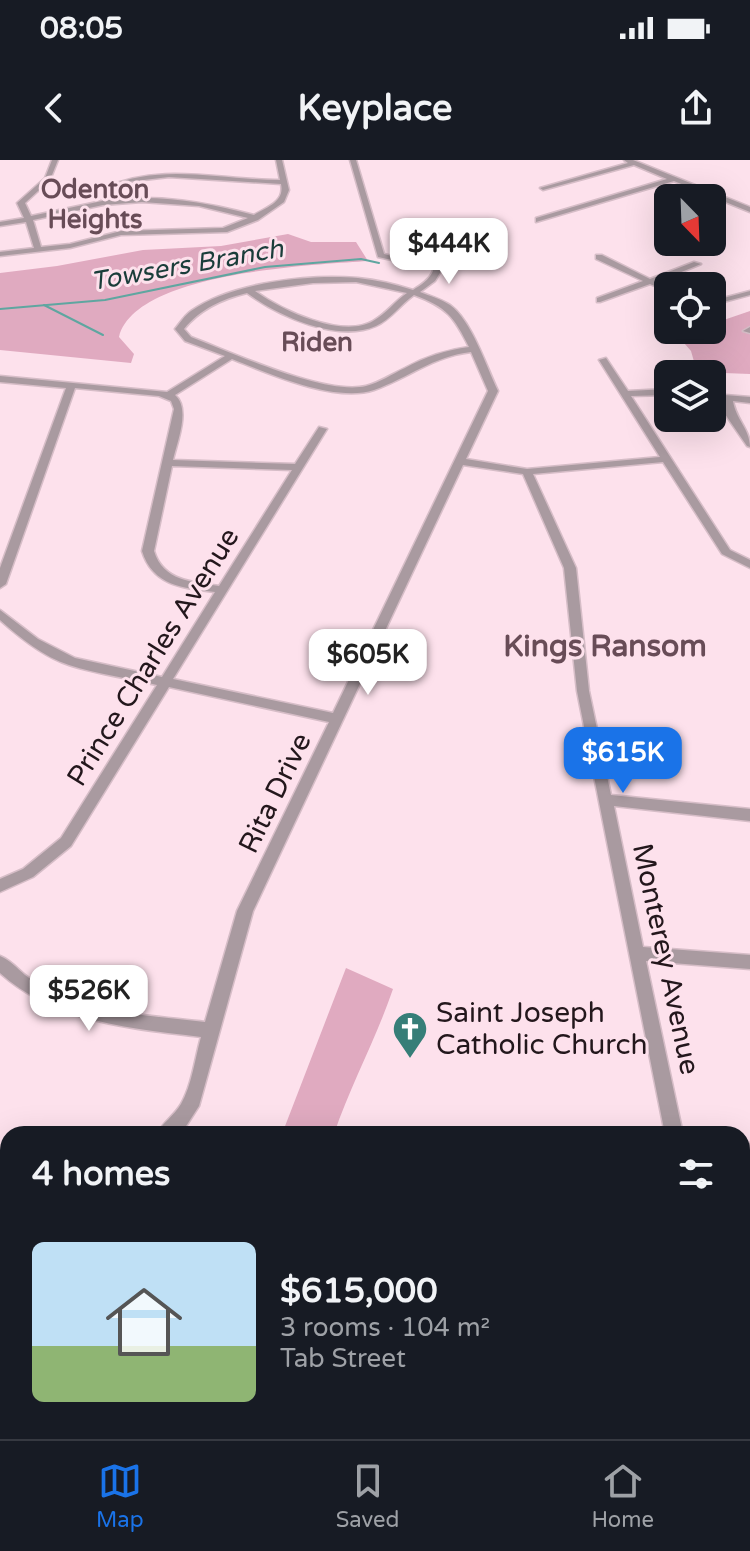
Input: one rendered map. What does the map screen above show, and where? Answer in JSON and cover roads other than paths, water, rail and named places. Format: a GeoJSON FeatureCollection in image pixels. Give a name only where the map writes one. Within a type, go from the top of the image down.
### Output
{"type":"FeatureCollection","features":[{"type":"Feature","properties":{"kind":"street"},"geometry":{"type":"LineString","coordinates":[[38,250],[21,203],[48,179],[55,160]]}},
{"type":"Feature","properties":{"kind":"street"},"geometry":{"type":"LineString","coordinates":[[0,254],[70,246],[121,233],[224,230],[255,218],[282,201],[286,190],[279,160]]}},
{"type":"Feature","properties":{"kind":"street"},"geometry":{"type":"LineString","coordinates":[[353,160],[381,255],[453,254]]}},
{"type":"Feature","properties":{"kind":"street"},"geometry":{"type":"LineString","coordinates":[[543,188],[631,162],[750,210]]}},
{"type":"Feature","properties":{"kind":"street"},"geometry":{"type":"LineString","coordinates":[[115,172],[127,179]]}},
{"type":"Feature","properties":{"kind":"street"},"geometry":{"type":"LineString","coordinates":[[105,202],[106,189],[127,179],[172,175],[284,182]]}},
{"type":"Feature","properties":{"kind":"street"},"geometry":{"type":"LineString","coordinates":[[539,220],[674,179]]}},
{"type":"Feature","properties":{"kind":"street"},"geometry":{"type":"LineString","coordinates":[[0,224],[105,202],[195,203],[255,218]]}},
{"type":"Feature","properties":{"kind":"street"},"geometry":{"type":"LineString","coordinates":[[250,291],[276,309],[346,330],[376,323],[393,306],[437,275],[432,256]]}},
{"type":"Feature","properties":{"kind":"street"},"geometry":{"type":"LineString","coordinates":[[599,257],[654,284]]}},
{"type":"Feature","properties":{"kind":"street"},"geometry":{"type":"LineString","coordinates":[[600,300],[697,264]]}},
{"type":"Feature","properties":{"kind":"street","name":"Rita Drive"},"geometry":{"type":"LineString","coordinates":[[176,1126],[190,1106],[245,911],[493,391],[472,349],[453,311],[439,302],[357,280],[295,283],[250,291],[198,307],[179,329],[188,339],[329,389],[348,392],[369,388],[442,352],[472,349]]}},
{"type":"Feature","properties":{"kind":"street"},"geometry":{"type":"LineString","coordinates":[[726,302],[750,293]]}},
{"type":"Feature","properties":{"kind":"street"},"geometry":{"type":"LineString","coordinates":[[169,395],[233,355]]}},
{"type":"Feature","properties":{"kind":"street"},"geometry":{"type":"LineString","coordinates":[[603,360],[726,552],[750,565]]}},
{"type":"Feature","properties":{"kind":"street"},"geometry":{"type":"LineString","coordinates":[[0,379],[169,395],[178,403],[148,551],[149,561],[163,576],[222,590]]}},
{"type":"Feature","properties":{"kind":"street"},"geometry":{"type":"LineString","coordinates":[[0,584],[72,385]]}},
{"type":"Feature","properties":{"kind":"street"},"geometry":{"type":"LineString","coordinates":[[625,394],[654,393]]}},
{"type":"Feature","properties":{"kind":"street"},"geometry":{"type":"LineString","coordinates":[[750,400],[728,399],[730,414],[750,444]]}},
{"type":"Feature","properties":{"kind":"street","name":"Prince Charles Avenue"},"geometry":{"type":"LineString","coordinates":[[0,886],[28,873],[66,842],[322,429]]}},
{"type":"Feature","properties":{"kind":"street"},"geometry":{"type":"LineString","coordinates":[[460,461],[527,472],[666,459]]}},
{"type":"Feature","properties":{"kind":"street"},"geometry":{"type":"LineString","coordinates":[[168,463],[299,467]]}},
{"type":"Feature","properties":{"kind":"street","name":"Monterey Avenue"},"geometry":{"type":"LineString","coordinates":[[527,472],[570,568],[579,662],[672,1126]]}},
{"type":"Feature","properties":{"kind":"street"},"geometry":{"type":"LineString","coordinates":[[0,614],[47,651],[72,662],[337,719]]}},
{"type":"Feature","properties":{"kind":"street"},"geometry":{"type":"LineString","coordinates":[[605,800],[750,815]]}},
{"type":"Feature","properties":{"kind":"street"},"geometry":{"type":"LineString","coordinates":[[637,953],[750,962]]}},
{"type":"Feature","properties":{"kind":"street"},"geometry":{"type":"LineString","coordinates":[[0,963],[18,982],[41,996],[97,1015],[210,1030]]}},
{"type":"Feature","properties":{"kind":"waterway","name":"Towsers Branch"},"geometry":{"type":"LineString","coordinates":[[44,305],[105,300],[265,267],[361,259],[379,263]]}},
{"type":"Feature","properties":{"kind":"waterway","name":"Towsers Branch"},"geometry":{"type":"LineString","coordinates":[[0,309],[44,305]]}},
{"type":"Feature","properties":{"kind":"waterway"},"geometry":{"type":"LineString","coordinates":[[44,305],[103,335]]}},
{"type":"Feature","properties":{"kind":"place","name":"Saint Joseph Catholic Church"},"geometry":{"type":"Point","coordinates":[410,1060]}},
{"type":"Feature","properties":{"kind":"district","name":"Odenton Heights"},"geometry":{"type":"Point","coordinates":[95,204]}},
{"type":"Feature","properties":{"kind":"district","name":"Riden"},"geometry":{"type":"Point","coordinates":[317,342]}},
{"type":"Feature","properties":{"kind":"district","name":"Kings Ransom"},"geometry":{"type":"Point","coordinates":[605,646]}}]}
